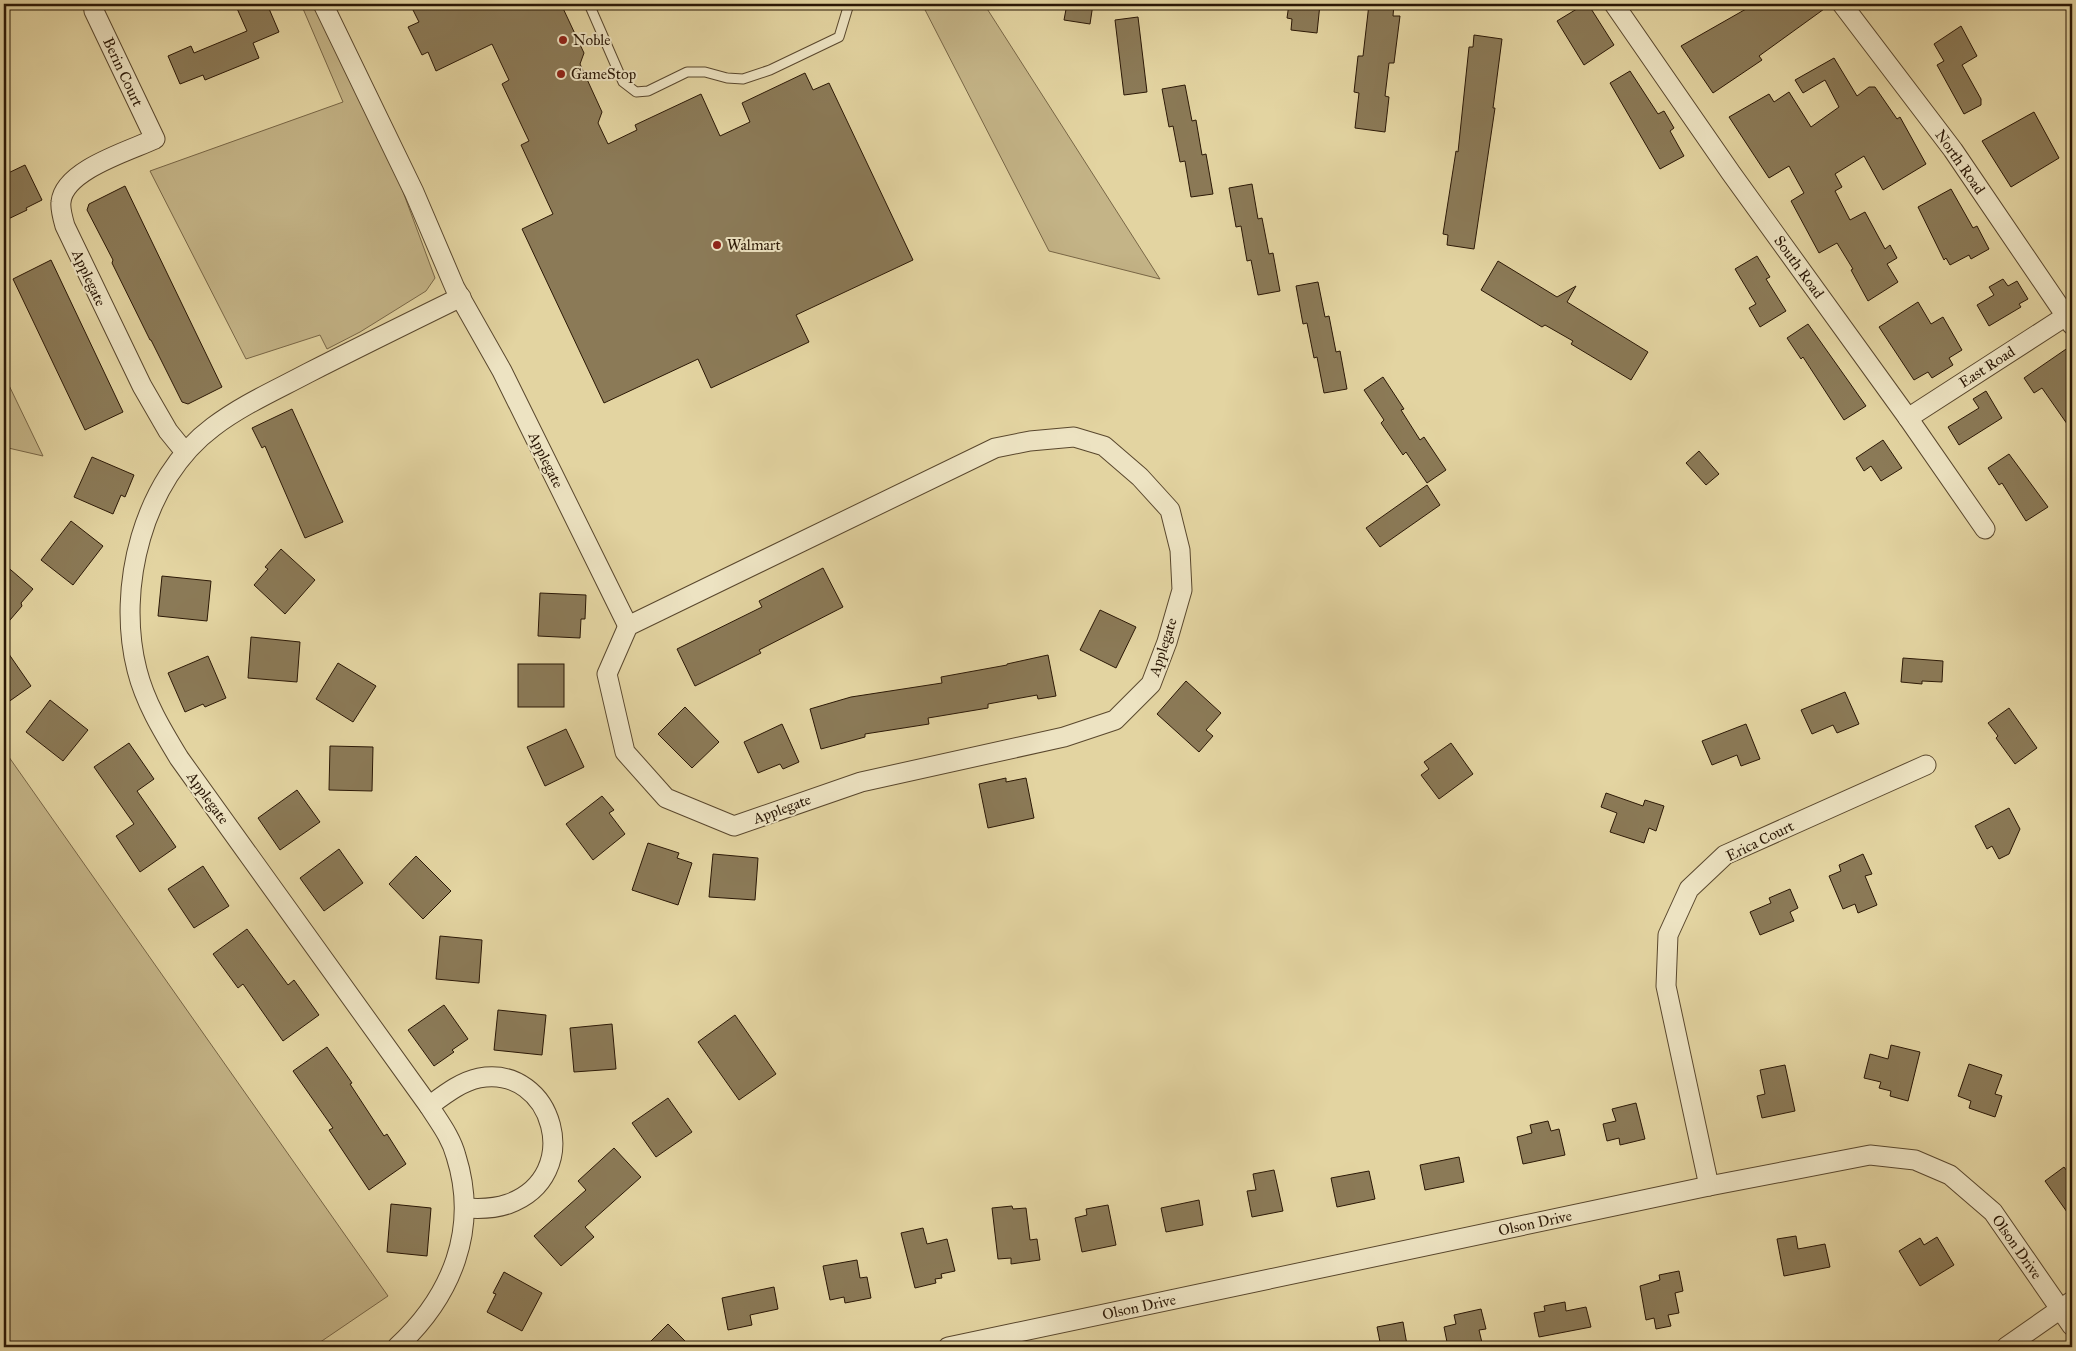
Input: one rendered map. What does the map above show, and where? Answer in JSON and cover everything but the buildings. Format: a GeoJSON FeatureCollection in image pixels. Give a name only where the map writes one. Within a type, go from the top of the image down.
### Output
{"type":"FeatureCollection","features":[{"type":"Feature","properties":{"kind":"street","name":"Berin Court"},"geometry":{"type":"LineString","coordinates":[[93,4],[94,11],[155,139]]}},
{"type":"Feature","properties":{"kind":"street","name":"Applegate"},"geometry":{"type":"LineString","coordinates":[[323,4],[414,192],[461,297],[502,371],[628,626],[607,674],[626,752],[666,798],[734,826],[861,782],[1064,737],[1115,720],[1151,684],[1167,642],[1182,590],[1180,550],[1170,510],[1140,477],[1104,446],[1074,437],[1030,441],[995,448],[628,626]]}},
{"type":"Feature","properties":{"kind":"street","name":"South Road"},"geometry":{"type":"LineString","coordinates":[[1614,4],[1731,173],[1908,418],[1985,530]]}},
{"type":"Feature","properties":{"kind":"street","name":"North Road"},"geometry":{"type":"LineString","coordinates":[[1842,4],[1953,150],[2069,320]]}},
{"type":"Feature","properties":{"kind":"street","name":"Applegate"},"geometry":{"type":"LineString","coordinates":[[155,139],[86,170],[74,179],[64,191],[60,204],[65,226],[142,386],[168,431],[185,452]]}},
{"type":"Feature","properties":{"kind":"street","name":"Applegate"},"geometry":{"type":"LineString","coordinates":[[397,1347],[424,1320],[449,1280],[461,1242],[466,1208],[456,1155],[445,1130],[429,1106],[179,758],[160,728],[148,703],[137,670],[129,616],[134,562],[143,529],[154,502],[185,452],[212,427],[246,405],[461,297]]}},
{"type":"Feature","properties":{"kind":"street","name":"East Road"},"geometry":{"type":"LineString","coordinates":[[1908,418],[2069,320]]}},
{"type":"Feature","properties":{"kind":"street","name":"Erica Court"},"geometry":{"type":"LineString","coordinates":[[1709,1186],[1666,986],[1668,935],[1690,889],[1725,855],[1926,765]]}},
{"type":"Feature","properties":{"kind":"street"},"geometry":{"type":"LineString","coordinates":[[429,1106],[457,1087],[478,1078],[496,1077],[524,1087],[541,1104],[552,1124],[554,1146],[550,1162],[542,1179],[532,1191],[506,1205],[485,1209],[466,1208]]}},
{"type":"Feature","properties":{"kind":"street","name":"Olson Drive"},"geometry":{"type":"LineString","coordinates":[[948,1347],[1709,1186],[1870,1155],[1915,1160],[1950,1175],[1994,1212],[2066,1305],[2072,1326]]}},
{"type":"Feature","properties":{"kind":"street"},"geometry":{"type":"LineString","coordinates":[[2006,1347],[2066,1305]]}},
{"type":"Feature","properties":{"kind":"lane"},"geometry":{"type":"LineString","coordinates":[[589,4],[623,82],[636,92],[648,91],[687,72],[705,72],[727,78],[743,79],[770,70],[839,37],[849,4]]}},
{"type":"Feature","properties":{"kind":"shaded area"},"geometry":{"type":"Polygon","coordinates":[[[301,4],[317,4],[402,189],[435,278],[426,291],[360,332],[327,349],[320,335],[246,359],[150,171],[343,102],[301,4]]]}},
{"type":"Feature","properties":{"kind":"shaded area"},"geometry":{"type":"Polygon","coordinates":[[[922,4],[984,4],[1160,279],[1049,251],[922,4]]]}},
{"type":"Feature","properties":{"kind":"shaded area"},"geometry":{"type":"Polygon","coordinates":[[[4,375],[43,456],[4,447],[4,375]]]}},
{"type":"Feature","properties":{"kind":"shaded area"},"geometry":{"type":"Polygon","coordinates":[[[4,750],[388,1296],[313,1347],[4,1347],[4,750]]]}},
{"type":"Feature","properties":{"kind":"place","name":"Noble"},"geometry":{"type":"Point","coordinates":[563,40]}},
{"type":"Feature","properties":{"kind":"place","name":"GameStop"},"geometry":{"type":"Point","coordinates":[561,74]}},
{"type":"Feature","properties":{"kind":"place","name":"Walmart"},"geometry":{"type":"Point","coordinates":[717,245]}}]}
